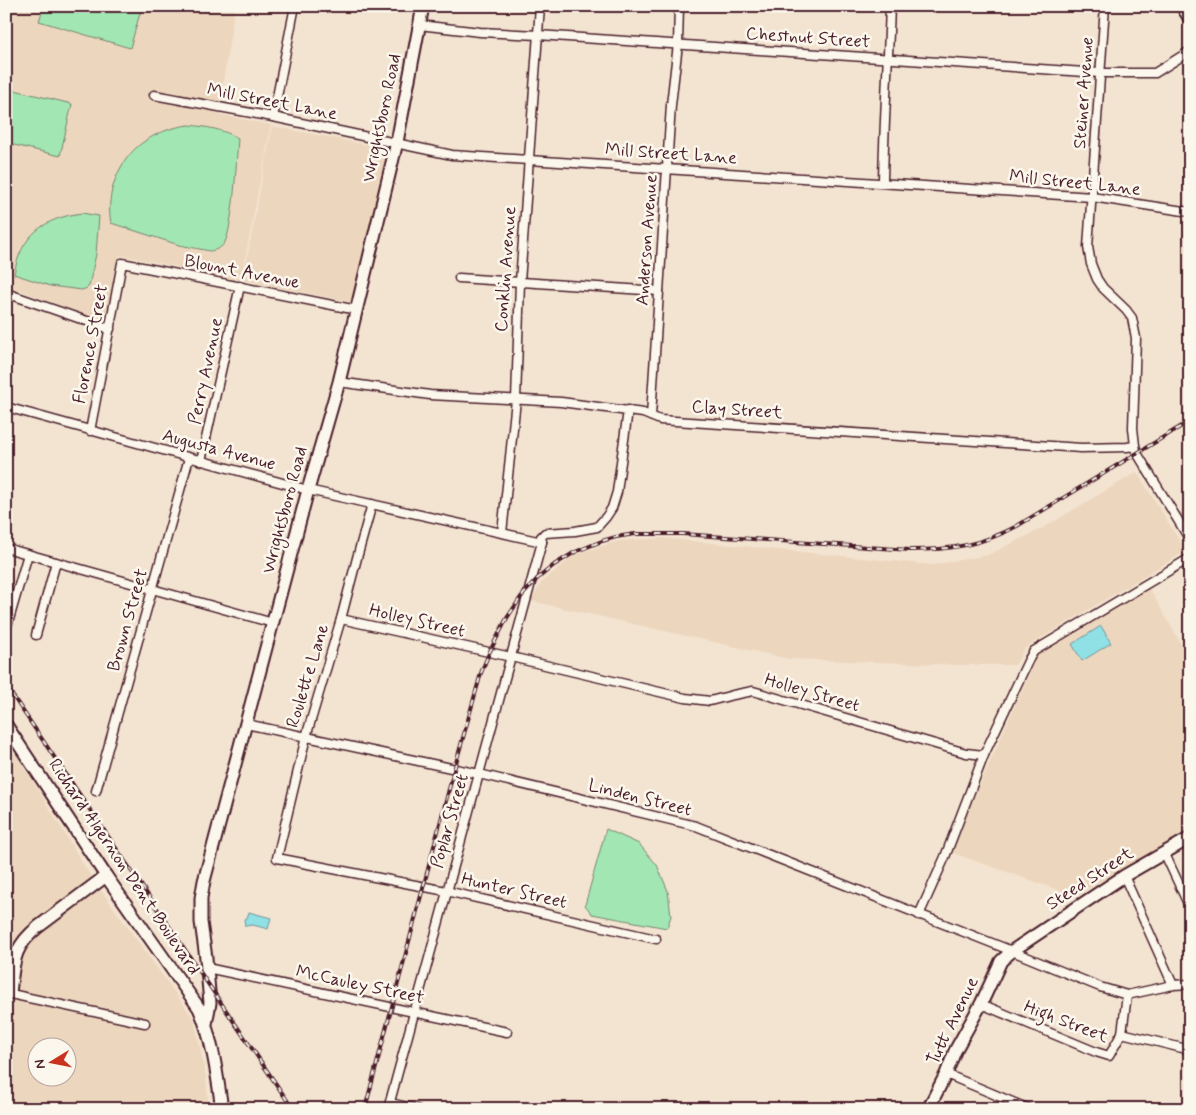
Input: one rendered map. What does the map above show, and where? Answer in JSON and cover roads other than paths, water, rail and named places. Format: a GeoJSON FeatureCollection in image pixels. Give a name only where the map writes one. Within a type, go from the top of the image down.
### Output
{"type":"FeatureCollection","features":[{"type":"Feature","properties":{"kind":"street"},"geometry":{"type":"LineString","coordinates":[[273,117],[295,6]]}},
{"type":"Feature","properties":{"kind":"street","name":"Wrightsboro Road"},"geometry":{"type":"LineString","coordinates":[[222,1109],[215,1062],[207,1028],[210,1003],[200,910],[204,881],[308,490],[339,382],[397,142],[423,6]]}},
{"type":"Feature","properties":{"kind":"street","name":"Conklin Avenue"},"geometry":{"type":"LineString","coordinates":[[502,533],[516,400],[520,282],[540,6]]}},
{"type":"Feature","properties":{"kind":"street","name":"Anderson Avenue"},"geometry":{"type":"LineString","coordinates":[[651,416],[671,105],[678,44],[679,6]]}},
{"type":"Feature","properties":{"kind":"street"},"geometry":{"type":"LineString","coordinates":[[883,182],[884,118],[890,6]]}},
{"type":"Feature","properties":{"kind":"street","name":"Steiner Avenue"},"geometry":{"type":"LineString","coordinates":[[1105,6],[1088,247],[1097,279],[1103,288],[1126,310],[1132,318],[1135,328],[1133,428],[1137,453],[1190,540]]}},
{"type":"Feature","properties":{"kind":"street"},"geometry":{"type":"LineString","coordinates":[[1182,6],[1190,19]]}},
{"type":"Feature","properties":{"kind":"street","name":"Chestnut Street"},"geometry":{"type":"LineString","coordinates":[[419,25],[480,32],[1100,73],[1155,73],[1190,51]]}},
{"type":"Feature","properties":{"kind":"street","name":"Mill Street Lane"},"geometry":{"type":"LineString","coordinates":[[154,95],[273,117],[452,155],[1092,197],[1190,212]]}},
{"type":"Feature","properties":{"kind":"street","name":"Blount Avenue"},"geometry":{"type":"LineString","coordinates":[[122,263],[357,310]]}},
{"type":"Feature","properties":{"kind":"street","name":"Florence Street"},"geometry":{"type":"LineString","coordinates":[[90,430],[122,263]]}},
{"type":"Feature","properties":{"kind":"street"},"geometry":{"type":"LineString","coordinates":[[459,278],[659,291]]}},
{"type":"Feature","properties":{"kind":"street","name":"Perry Avenue"},"geometry":{"type":"LineString","coordinates":[[201,461],[240,286]]}},
{"type":"Feature","properties":{"kind":"street"},"geometry":{"type":"LineString","coordinates":[[6,293],[110,329]]}},
{"type":"Feature","properties":{"kind":"street","name":"Clay Street"},"geometry":{"type":"LineString","coordinates":[[339,382],[430,395],[561,402],[628,410],[644,413],[660,420],[1081,448],[1135,446]]}},
{"type":"Feature","properties":{"kind":"street","name":"Augusta Avenue"},"geometry":{"type":"LineString","coordinates":[[6,407],[308,490],[542,542]]}},
{"type":"Feature","properties":{"kind":"street"},"geometry":{"type":"LineString","coordinates":[[542,542],[541,537],[545,533],[575,531],[597,526],[612,508],[617,492],[628,410]]}},
{"type":"Feature","properties":{"kind":"street","name":"Brown Street"},"geometry":{"type":"LineString","coordinates":[[96,791],[189,458]]}},
{"type":"Feature","properties":{"kind":"street","name":"Roulette Lane"},"geometry":{"type":"LineString","coordinates":[[277,858],[306,737],[341,620],[356,558],[372,504]]}},
{"type":"Feature","properties":{"kind":"street","name":"Poplar Street"},"geometry":{"type":"LineString","coordinates":[[389,1106],[542,542]]}},
{"type":"Feature","properties":{"kind":"street"},"geometry":{"type":"LineString","coordinates":[[6,548],[273,623]]}},
{"type":"Feature","properties":{"kind":"street"},"geometry":{"type":"LineString","coordinates":[[6,630],[28,554]]}},
{"type":"Feature","properties":{"kind":"street"},"geometry":{"type":"LineString","coordinates":[[919,915],[984,755],[1034,651],[1190,558]]}},
{"type":"Feature","properties":{"kind":"street"},"geometry":{"type":"LineString","coordinates":[[36,635],[56,562]]}},
{"type":"Feature","properties":{"kind":"street","name":"Holley Street"},"geometry":{"type":"LineString","coordinates":[[341,620],[511,657],[685,698],[710,701],[753,691],[966,753],[984,755]]}},
{"type":"Feature","properties":{"kind":"street","name":"Linden Street"},"geometry":{"type":"LineString","coordinates":[[246,724],[479,774],[696,826],[1100,987],[1127,995]]}},
{"type":"Feature","properties":{"kind":"street","name":"Richard Algernon Dent Boulevard"},"geometry":{"type":"LineString","coordinates":[[6,725],[106,876],[199,1008],[207,1028]]}},
{"type":"Feature","properties":{"kind":"street","name":"Steed Street"},"geometry":{"type":"LineString","coordinates":[[1012,951],[1124,876],[1190,838]]}},
{"type":"Feature","properties":{"kind":"street"},"geometry":{"type":"LineString","coordinates":[[1164,852],[1190,908]]}},
{"type":"Feature","properties":{"kind":"street","name":"Hunter Street"},"geometry":{"type":"LineString","coordinates":[[277,858],[446,891],[656,939]]}},
{"type":"Feature","properties":{"kind":"street"},"geometry":{"type":"LineString","coordinates":[[106,876],[26,938],[18,950],[14,961],[8,993],[145,1023]]}},
{"type":"Feature","properties":{"kind":"street"},"geometry":{"type":"LineString","coordinates":[[1124,876],[1173,985]]}},
{"type":"Feature","properties":{"kind":"street","name":"Tutt Avenue"},"geometry":{"type":"LineString","coordinates":[[928,1109],[1001,961],[1012,951]]}},
{"type":"Feature","properties":{"kind":"street","name":"McCauley Street"},"geometry":{"type":"LineString","coordinates":[[207,968],[507,1032]]}},
{"type":"Feature","properties":{"kind":"street"},"geometry":{"type":"LineString","coordinates":[[1127,995],[1173,985],[1190,984]]}},
{"type":"Feature","properties":{"kind":"street","name":"High Street"},"geometry":{"type":"LineString","coordinates":[[981,1004],[1109,1056],[1122,1033],[1127,995]]}},
{"type":"Feature","properties":{"kind":"street"},"geometry":{"type":"LineString","coordinates":[[1122,1033],[1190,1050]]}},
{"type":"Feature","properties":{"kind":"street"},"geometry":{"type":"LineString","coordinates":[[946,1074],[1029,1109]]}},
{"type":"Feature","properties":{"kind":"street"},"geometry":{"type":"LineString","coordinates":[[389,1106],[417,1109]]}},
{"type":"Feature","properties":{"kind":"water"},"geometry":{"type":"Polygon","coordinates":[[[1101,626],[1111,643],[1082,661],[1072,644],[1101,626]]]}},
{"type":"Feature","properties":{"kind":"water"},"geometry":{"type":"Polygon","coordinates":[[[249,912],[271,918],[268,929],[253,925],[245,926],[244,919],[247,918],[249,912]]]}},
{"type":"Feature","properties":{"kind":"railway"},"geometry":{"type":"LineString","coordinates":[[365,1109],[481,673],[507,618],[521,597],[537,579],[554,565],[575,552],[602,541],[635,534],[683,534],[910,550],[939,549],[978,542],[1017,526],[1190,421]]}},
{"type":"Feature","properties":{"kind":"railway"},"geometry":{"type":"LineString","coordinates":[[6,686],[293,1109]]}}]}
